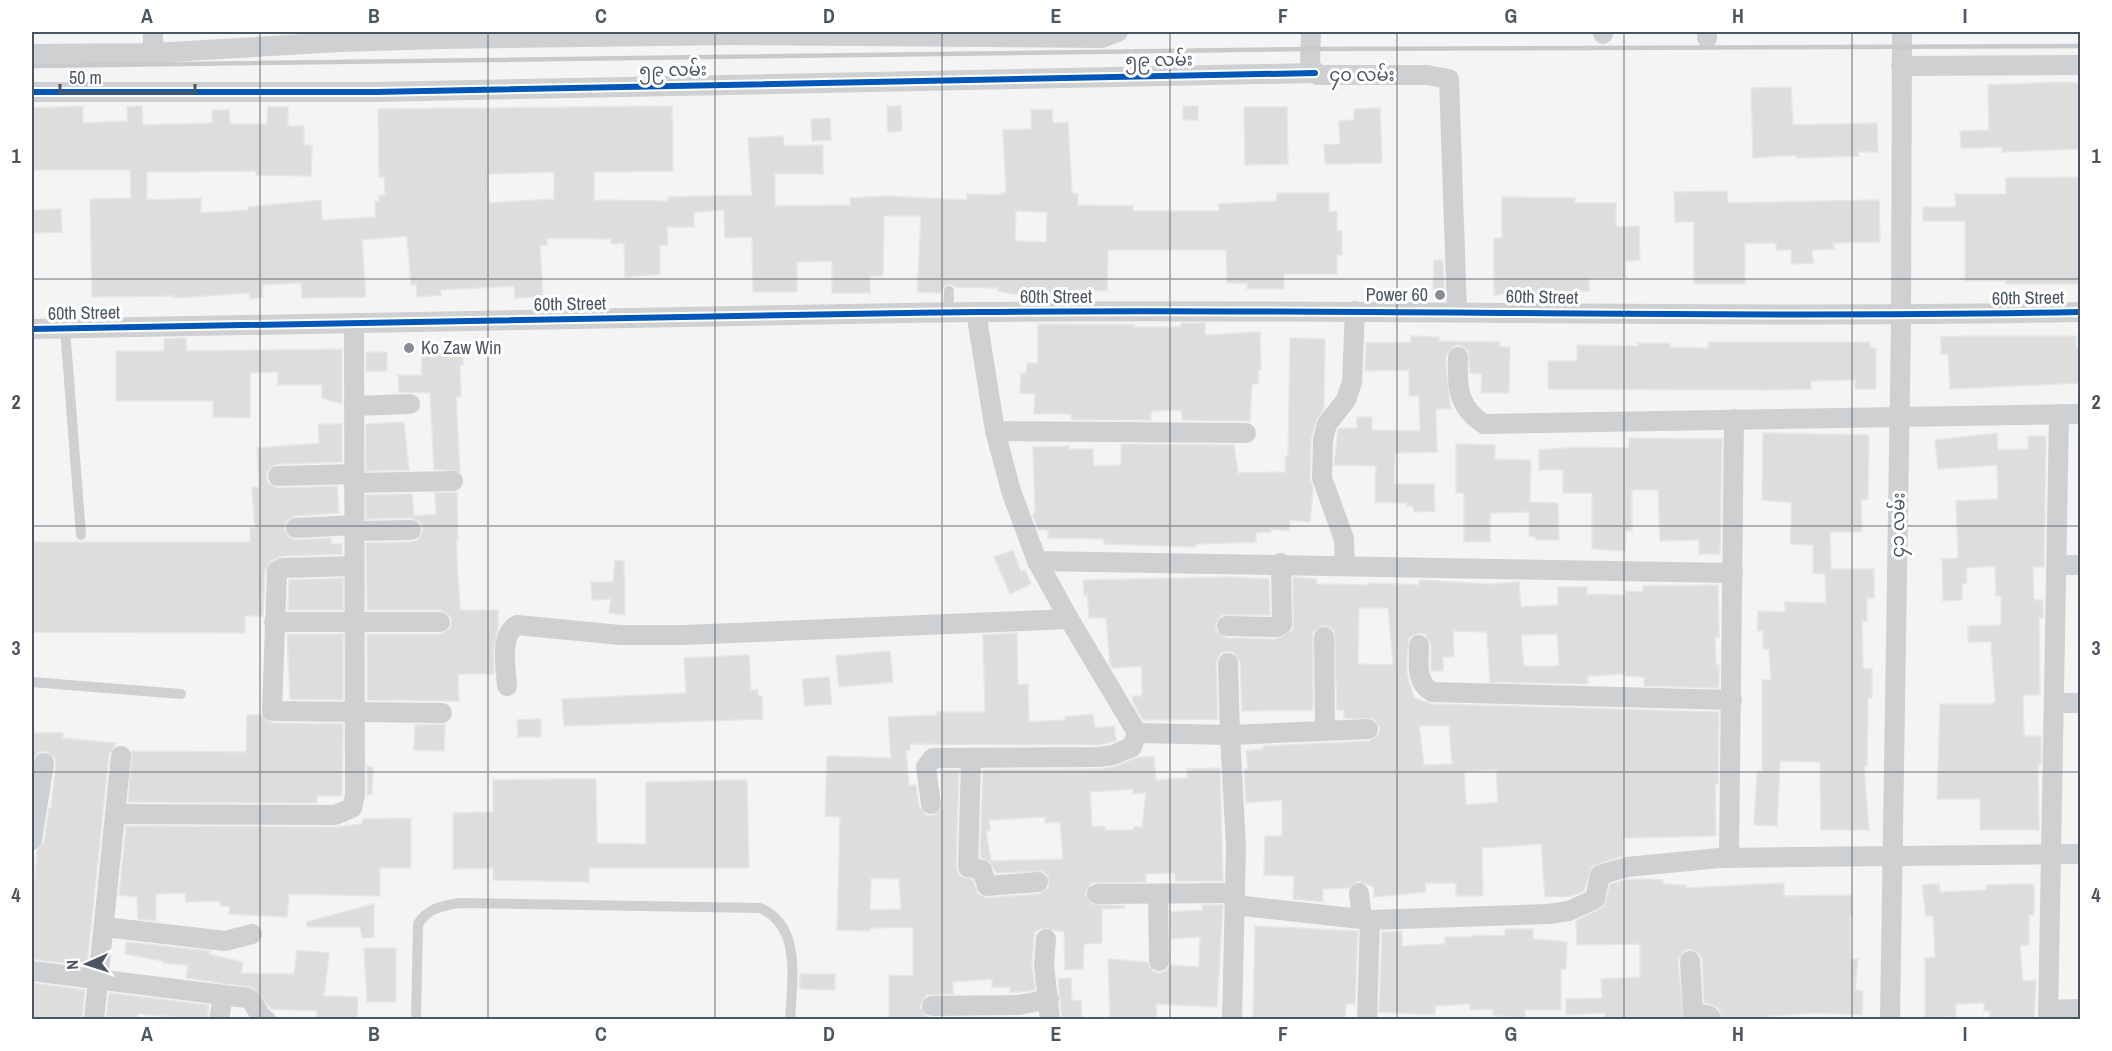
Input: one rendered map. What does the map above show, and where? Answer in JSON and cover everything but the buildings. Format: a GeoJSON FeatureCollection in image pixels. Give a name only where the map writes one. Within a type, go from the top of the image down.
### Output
{"type":"FeatureCollection","features":[{"type":"Feature","properties":{"kind":"street"},"geometry":{"type":"LineString","coordinates":[[153,32],[153,53]]}},
{"type":"Feature","properties":{"kind":"street"},"geometry":{"type":"LineString","coordinates":[[32,54],[153,53],[339,37],[821,32],[1102,38],[1118,32]]}},
{"type":"Feature","properties":{"kind":"street","name":"၄၀ လမ်း"},"geometry":{"type":"LineString","coordinates":[[1311,32],[1311,66],[1315,73],[1322,76],[1438,75],[1446,77],[1450,82],[1457,311]]}},
{"type":"Feature","properties":{"kind":"street","name":"၄၁ လမ်း"},"geometry":{"type":"LineString","coordinates":[[1890,1020],[1900,419],[1902,32]]}},
{"type":"Feature","properties":{"kind":"street"},"geometry":{"type":"LineString","coordinates":[[1902,66],[2080,65]]}},
{"type":"Feature","properties":{"kind":"street","name":"၅၉ လမ်း"},"geometry":{"type":"LineString","coordinates":[[32,92],[375,92],[1315,73]]}},
{"type":"Feature","properties":{"kind":"street"},"geometry":{"type":"LineString","coordinates":[[1345,566],[1344,539],[1322,478],[1323,440],[1327,424],[1346,400],[1352,382],[1354,311]]}},
{"type":"Feature","properties":{"kind":"street","name":"60th Street"},"geometry":{"type":"LineString","coordinates":[[32,329],[976,312],[1457,311],[1900,315],[2080,312]]}},
{"type":"Feature","properties":{"kind":"street"},"geometry":{"type":"LineString","coordinates":[[976,312],[995,431],[1011,491],[1037,561],[1069,620],[1137,733]]}},
{"type":"Feature","properties":{"kind":"street"},"geometry":{"type":"LineString","coordinates":[[115,814],[345,813],[352,808],[355,795],[356,710],[354,323]]}},
{"type":"Feature","properties":{"kind":"street"},"geometry":{"type":"LineString","coordinates":[[1458,357],[1459,397],[1469,411],[1484,424],[1734,419],[1900,419],[2080,414]]}},
{"type":"Feature","properties":{"kind":"street"},"geometry":{"type":"LineString","coordinates":[[354,406],[410,404]]}},
{"type":"Feature","properties":{"kind":"street"},"geometry":{"type":"LineString","coordinates":[[2059,414],[2049,854],[2048,1015],[2080,1009]]}},
{"type":"Feature","properties":{"kind":"street"},"geometry":{"type":"LineString","coordinates":[[1729,857],[1734,419]]}},
{"type":"Feature","properties":{"kind":"street"},"geometry":{"type":"LineString","coordinates":[[995,431],[1246,433]]}},
{"type":"Feature","properties":{"kind":"street"},"geometry":{"type":"LineString","coordinates":[[278,476],[453,481]]}},
{"type":"Feature","properties":{"kind":"street"},"geometry":{"type":"LineString","coordinates":[[296,528],[411,530]]}},
{"type":"Feature","properties":{"kind":"street"},"geometry":{"type":"LineString","coordinates":[[1037,561],[1733,573]]}},
{"type":"Feature","properties":{"kind":"street"},"geometry":{"type":"LineString","coordinates":[[1227,626],[1276,627],[1282,624],[1281,564]]}},
{"type":"Feature","properties":{"kind":"street"},"geometry":{"type":"LineString","coordinates":[[2057,565],[2080,565]]}},
{"type":"Feature","properties":{"kind":"street"},"geometry":{"type":"LineString","coordinates":[[354,566],[284,568],[277,571],[272,711],[356,710],[442,714]]}},
{"type":"Feature","properties":{"kind":"street"},"geometry":{"type":"LineString","coordinates":[[507,686],[508,634],[517,625],[620,635],[684,635],[1069,620]]}},
{"type":"Feature","properties":{"kind":"street"},"geometry":{"type":"LineString","coordinates":[[274,622],[440,622]]}},
{"type":"Feature","properties":{"kind":"street"},"geometry":{"type":"LineString","coordinates":[[1324,637],[1325,731]]}},
{"type":"Feature","properties":{"kind":"street"},"geometry":{"type":"LineString","coordinates":[[1419,645],[1419,678],[1432,692],[1732,700]]}},
{"type":"Feature","properties":{"kind":"street"},"geometry":{"type":"LineString","coordinates":[[1228,663],[1236,847],[1232,1020]]}},
{"type":"Feature","properties":{"kind":"street"},"geometry":{"type":"LineString","coordinates":[[2054,703],[2080,703]]}},
{"type":"Feature","properties":{"kind":"street"},"geometry":{"type":"LineString","coordinates":[[1137,733],[1230,735],[1368,729]]}},
{"type":"Feature","properties":{"kind":"street"},"geometry":{"type":"LineString","coordinates":[[931,804],[926,767],[930,760],[1113,755],[1132,747],[1137,733]]}},
{"type":"Feature","properties":{"kind":"street"},"geometry":{"type":"LineString","coordinates":[[94,1020],[121,756]]}},
{"type":"Feature","properties":{"kind":"street"},"geometry":{"type":"LineString","coordinates":[[971,759],[968,867],[982,870],[987,886],[1038,882]]}},
{"type":"Feature","properties":{"kind":"street"},"geometry":{"type":"LineString","coordinates":[[32,840],[44,763]]}},
{"type":"Feature","properties":{"kind":"street"},"geometry":{"type":"LineString","coordinates":[[1097,894],[1158,894],[1235,899],[1366,920],[1455,919],[1569,911],[1595,899],[1600,875],[1627,867],[1729,857],[2080,854]]}},
{"type":"Feature","properties":{"kind":"street"},"geometry":{"type":"LineString","coordinates":[[1359,893],[1366,920],[1367,1020]]}},
{"type":"Feature","properties":{"kind":"street"},"geometry":{"type":"LineString","coordinates":[[1158,894],[1159,960]]}},
{"type":"Feature","properties":{"kind":"street"},"geometry":{"type":"LineString","coordinates":[[105,927],[225,941],[252,934]]}},
{"type":"Feature","properties":{"kind":"street"},"geometry":{"type":"LineString","coordinates":[[1046,939],[1044,965],[1050,1020]]}},
{"type":"Feature","properties":{"kind":"street"},"geometry":{"type":"LineString","coordinates":[[1690,961],[1693,1012],[1709,1016],[1712,1020]]}},
{"type":"Feature","properties":{"kind":"street"},"geometry":{"type":"LineString","coordinates":[[32,971],[250,999],[257,1014],[266,1020]]}},
{"type":"Feature","properties":{"kind":"street"},"geometry":{"type":"LineString","coordinates":[[219,1020],[223,996]]}},
{"type":"Feature","properties":{"kind":"street"},"geometry":{"type":"LineString","coordinates":[[932,1006],[1008,1006],[1048,999]]}},
{"type":"Feature","properties":{"kind":"lane"},"geometry":{"type":"LineString","coordinates":[[948,313],[949,291]]}},
{"type":"Feature","properties":{"kind":"lane"},"geometry":{"type":"LineString","coordinates":[[65,328],[81,535]]}},
{"type":"Feature","properties":{"kind":"lane"},"geometry":{"type":"LineString","coordinates":[[32,682],[181,693]]}},
{"type":"Feature","properties":{"kind":"lane"},"geometry":{"type":"LineString","coordinates":[[416,1020],[418,924],[423,916],[434,908],[459,903],[760,908],[778,918],[784,927],[790,945],[792,962],[790,1020]]}},
{"type":"Feature","properties":{"kind":"railway"},"geometry":{"type":"LineString","coordinates":[[32,66],[1310,49],[2080,46]]}},
{"type":"Feature","properties":{"kind":"cycle path"},"geometry":{"type":"LineString","coordinates":[[32,92],[375,92],[1315,73]]}},
{"type":"Feature","properties":{"kind":"cycle path"},"geometry":{"type":"LineString","coordinates":[[32,329],[979,312],[1805,314],[2080,312]]}},
{"type":"Feature","properties":{"kind":"place","name":"Power 60"},"geometry":{"type":"Point","coordinates":[1440,295]}},
{"type":"Feature","properties":{"kind":"place","name":"Ko Zaw Win"},"geometry":{"type":"Point","coordinates":[409,348]}}]}
